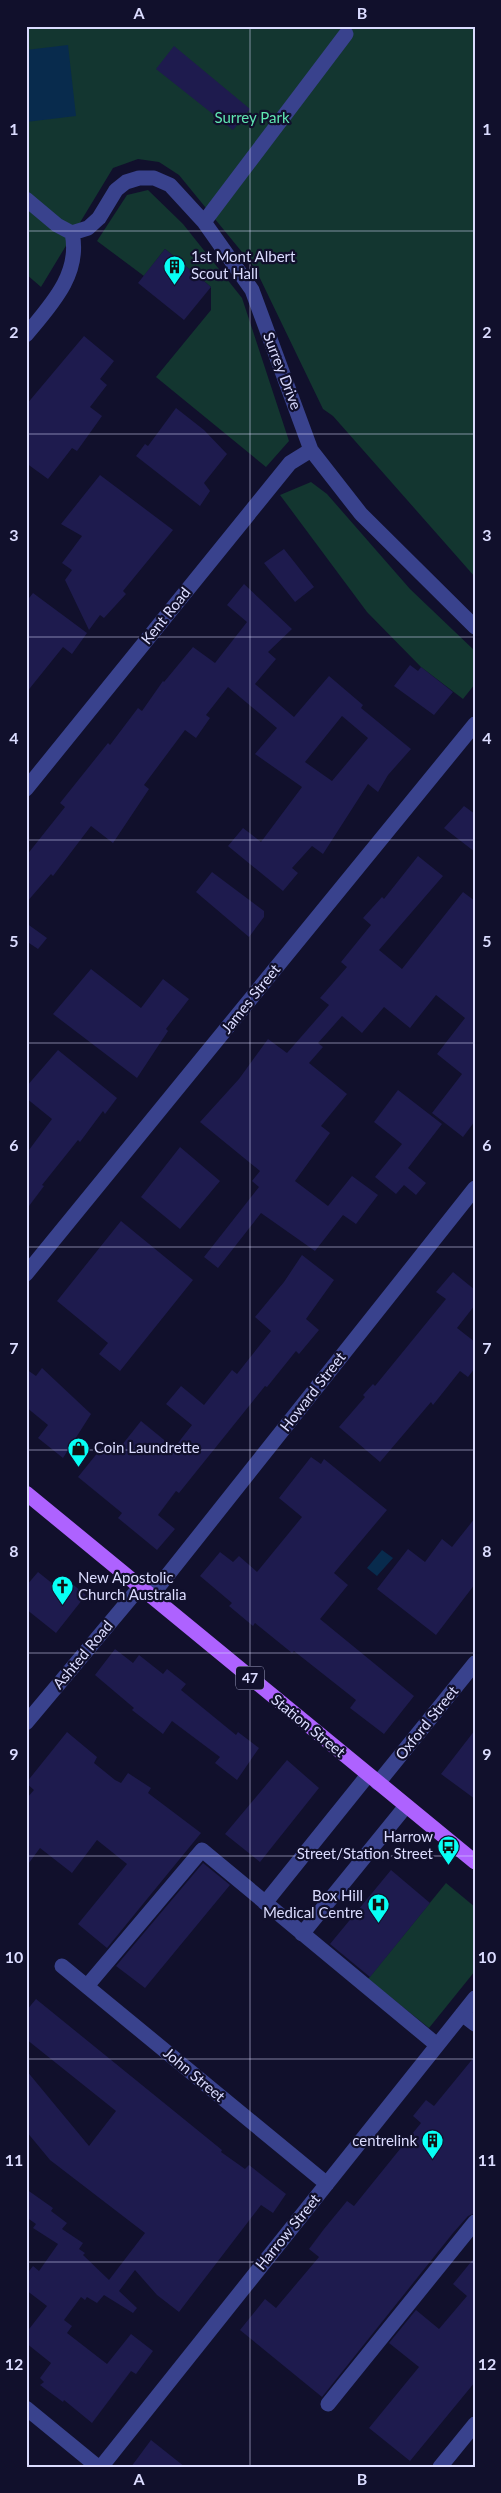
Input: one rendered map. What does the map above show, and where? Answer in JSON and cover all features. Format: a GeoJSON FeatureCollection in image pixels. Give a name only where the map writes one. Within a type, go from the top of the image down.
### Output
{"type":"FeatureCollection","features":[{"type":"Feature","properties":{"kind":"main road","name":"Station Street"},"geometry":{"type":"LineString","coordinates":[[26,1494],[475,1862]]}},
{"type":"Feature","properties":{"kind":"street"},"geometry":{"type":"LineString","coordinates":[[204,222],[346,34]]}},
{"type":"Feature","properties":{"kind":"street","name":"Surrey Drive"},"geometry":{"type":"LineString","coordinates":[[72,233],[88,228],[99,218],[116,190],[126,182],[139,178],[154,178],[170,185],[204,222],[252,290],[311,450],[361,514],[475,627]]}},
{"type":"Feature","properties":{"kind":"street"},"geometry":{"type":"LineString","coordinates":[[26,199],[53,222],[72,233],[76,250],[68,278],[26,335]]}},
{"type":"Feature","properties":{"kind":"street","name":"Kent Road"},"geometry":{"type":"LineString","coordinates":[[26,788],[290,463],[311,450]]}},
{"type":"Feature","properties":{"kind":"street","name":"James Street"},"geometry":{"type":"LineString","coordinates":[[26,1274],[475,724]]}},
{"type":"Feature","properties":{"kind":"street","name":"Howard Street"},"geometry":{"type":"LineString","coordinates":[[145,1592],[475,1188]]}},
{"type":"Feature","properties":{"kind":"street","name":"Ashted Road"},"geometry":{"type":"LineString","coordinates":[[26,1723],[145,1592]]}},
{"type":"Feature","properties":{"kind":"street","name":"Oxford Street"},"geometry":{"type":"LineString","coordinates":[[265,1903],[475,1663]]}},
{"type":"Feature","properties":{"kind":"street"},"geometry":{"type":"LineString","coordinates":[[302,1934],[406,1806]]}},
{"type":"Feature","properties":{"kind":"street"},"geometry":{"type":"LineString","coordinates":[[87,1986],[202,1850],[437,2045]]}},
{"type":"Feature","properties":{"kind":"street","name":"John Street"},"geometry":{"type":"LineString","coordinates":[[62,1966],[327,2184]]}},
{"type":"Feature","properties":{"kind":"street","name":"Harrow Street"},"geometry":{"type":"LineString","coordinates":[[99,2467],[475,1998]]}},
{"type":"Feature","properties":{"kind":"street"},"geometry":{"type":"LineString","coordinates":[[462,2014],[475,2024]]}},
{"type":"Feature","properties":{"kind":"street"},"geometry":{"type":"LineString","coordinates":[[328,2404],[475,2222]]}},
{"type":"Feature","properties":{"kind":"street"},"geometry":{"type":"LineString","coordinates":[[26,2408],[99,2467]]}},
{"type":"Feature","properties":{"kind":"street"},"geometry":{"type":"LineString","coordinates":[[440,2467],[475,2424]]}},
{"type":"Feature","properties":{"kind":"green space","name":"Surrey Park"},"geometry":{"type":"Polygon","coordinates":[[[26,26],[475,26],[475,577],[333,416],[323,409],[255,268],[179,175],[159,162],[138,159],[113,168],[41,287],[26,274],[26,26]]]}},
{"type":"Feature","properties":{"kind":"green space"},"geometry":{"type":"Polygon","coordinates":[[[148,190],[183,224],[242,298],[289,441],[266,467],[156,377],[211,310],[211,287],[165,249],[144,276],[97,241],[127,195],[148,190]]]}},
{"type":"Feature","properties":{"kind":"green space"},"geometry":{"type":"Polygon","coordinates":[[[311,482],[327,494],[410,589],[475,651],[475,684],[463,699],[421,667],[367,612],[280,495],[311,482]]]}},
{"type":"Feature","properties":{"kind":"green space"},"geometry":{"type":"Polygon","coordinates":[[[446,1883],[475,1907],[475,1971],[429,2028],[368,1979],[446,1883]]]}},
{"type":"Feature","properties":{"kind":"water"},"geometry":{"type":"Polygon","coordinates":[[[68,45],[76,116],[26,122],[26,50],[68,45]]]}},
{"type":"Feature","properties":{"kind":"water"},"geometry":{"type":"Polygon","coordinates":[[[382,1550],[393,1558],[377,1576],[367,1568],[382,1550]]]}},
{"type":"Feature","properties":{"kind":"building"},"geometry":{"type":"Polygon","coordinates":[[[174,46],[250,109],[233,130],[156,69],[174,46]]]}},
{"type":"Feature","properties":{"kind":"building","name":"1st Mont Albert Scout Hall"},"geometry":{"type":"Polygon","coordinates":[[[165,249],[211,287],[184,320],[138,283],[165,249]]]}},
{"type":"Feature","properties":{"kind":"building"},"geometry":{"type":"Polygon","coordinates":[[[84,336],[114,361],[100,379],[107,385],[90,407],[102,416],[77,451],[72,448],[48,479],[26,463],[26,405],[84,336]]]}},
{"type":"Feature","properties":{"kind":"building"},"geometry":{"type":"Polygon","coordinates":[[[176,408],[204,430],[227,454],[204,483],[210,491],[200,506],[136,456],[145,444],[148,446],[176,408]]]}},
{"type":"Feature","properties":{"kind":"building"},"geometry":{"type":"Polygon","coordinates":[[[100,475],[173,530],[123,591],[126,594],[104,618],[100,615],[89,630],[65,580],[72,570],[62,563],[82,536],[61,524],[100,475]]]}},
{"type":"Feature","properties":{"kind":"building"},"geometry":{"type":"Polygon","coordinates":[[[284,549],[314,587],[295,602],[264,563],[284,549]]]}},
{"type":"Feature","properties":{"kind":"building"},"geometry":{"type":"Polygon","coordinates":[[[244,584],[292,629],[268,652],[276,659],[255,684],[294,717],[329,676],[363,705],[361,708],[411,749],[388,775],[378,792],[368,784],[323,854],[312,846],[292,868],[298,873],[283,891],[228,846],[243,828],[261,842],[302,787],[255,754],[277,728],[228,687],[206,715],[210,718],[196,738],[185,730],[144,785],[149,789],[113,843],[91,826],[53,876],[51,874],[26,903],[26,856],[65,807],[60,803],[108,743],[110,745],[138,708],[142,711],[163,681],[193,647],[215,663],[247,622],[227,605],[244,584]],[[342,716],[305,762],[332,781],[368,738],[342,716]]]}},
{"type":"Feature","properties":{"kind":"building"},"geometry":{"type":"Polygon","coordinates":[[[33,593],[87,633],[72,654],[63,647],[26,693],[26,602],[33,593]]]}},
{"type":"Feature","properties":{"kind":"building"},"geometry":{"type":"Polygon","coordinates":[[[410,665],[418,671],[421,667],[453,692],[434,715],[394,686],[410,665]]]}},
{"type":"Feature","properties":{"kind":"building"},"geometry":{"type":"Polygon","coordinates":[[[464,806],[475,814],[475,852],[444,828],[464,806]]]}},
{"type":"Feature","properties":{"kind":"building"},"geometry":{"type":"Polygon","coordinates":[[[418,856],[443,876],[379,950],[402,969],[463,892],[475,901],[475,1121],[463,1137],[432,1113],[462,1074],[437,1054],[465,1018],[436,995],[410,1028],[384,1007],[362,1033],[342,1016],[318,1043],[323,1047],[309,1063],[347,1094],[321,1126],[330,1133],[295,1181],[328,1206],[352,1176],[378,1195],[356,1224],[343,1215],[315,1251],[261,1213],[218,1268],[204,1257],[259,1187],[252,1181],[260,1171],[200,1122],[239,1079],[268,1039],[287,1053],[329,1005],[320,998],[347,967],[341,962],[371,925],[363,918],[382,897],[384,899],[418,856]]]}},
{"type":"Feature","properties":{"kind":"building"},"geometry":{"type":"Polygon","coordinates":[[[212,872],[264,911],[264,917],[249,937],[196,892],[212,872]]]}},
{"type":"Feature","properties":{"kind":"building"},"geometry":{"type":"Polygon","coordinates":[[[26,923],[47,938],[38,949],[26,941],[26,923]]]}},
{"type":"Feature","properties":{"kind":"building"},"geometry":{"type":"Polygon","coordinates":[[[91,969],[141,1008],[163,979],[189,999],[166,1029],[168,1031],[137,1078],[53,1014],[91,969]]]}},
{"type":"Feature","properties":{"kind":"building"},"geometry":{"type":"Polygon","coordinates":[[[58,1050],[117,1098],[105,1114],[103,1111],[80,1142],[78,1140],[42,1185],[44,1186],[26,1210],[26,1154],[52,1119],[26,1098],[26,1087],[58,1050]]]}},
{"type":"Feature","properties":{"kind":"building"},"geometry":{"type":"Polygon","coordinates":[[[398,1090],[442,1124],[408,1168],[426,1183],[416,1195],[404,1185],[396,1194],[375,1177],[402,1144],[374,1122],[398,1090]]]}},
{"type":"Feature","properties":{"kind":"building"},"geometry":{"type":"Polygon","coordinates":[[[180,1147],[220,1181],[180,1229],[141,1197],[180,1147]]]}},
{"type":"Feature","properties":{"kind":"building"},"geometry":{"type":"Polygon","coordinates":[[[121,1221],[193,1280],[120,1371],[99,1354],[108,1343],[57,1301],[121,1221]]]}},
{"type":"Feature","properties":{"kind":"building"},"geometry":{"type":"Polygon","coordinates":[[[302,1255],[334,1280],[306,1319],[319,1330],[299,1354],[296,1351],[267,1387],[265,1386],[179,1493],[176,1491],[158,1515],[175,1529],[157,1550],[118,1518],[122,1513],[78,1477],[103,1446],[114,1455],[141,1421],[174,1448],[192,1425],[166,1404],[181,1386],[204,1405],[232,1370],[237,1374],[271,1331],[255,1317],[284,1282],[302,1255]]]}},
{"type":"Feature","properties":{"kind":"building"},"geometry":{"type":"Polygon","coordinates":[[[453,1272],[475,1290],[475,1305],[457,1328],[475,1342],[475,1368],[468,1377],[460,1371],[433,1405],[431,1402],[380,1462],[339,1427],[365,1397],[363,1395],[373,1384],[375,1386],[446,1299],[436,1292],[453,1272]]]}},
{"type":"Feature","properties":{"kind":"building"},"geometry":{"type":"Polygon","coordinates":[[[42,1368],[91,1414],[63,1458],[38,1438],[48,1425],[26,1407],[26,1369],[36,1376],[42,1368]]]}},
{"type":"Feature","properties":{"kind":"building"},"geometry":{"type":"Polygon","coordinates":[[[311,1457],[321,1464],[324,1459],[387,1510],[334,1573],[348,1585],[320,1619],[414,1696],[384,1734],[350,1708],[356,1700],[294,1651],[292,1653],[255,1623],[253,1626],[229,1606],[232,1603],[200,1576],[220,1552],[233,1562],[239,1556],[257,1572],[302,1517],[279,1498],[311,1457]]]}},
{"type":"Feature","properties":{"kind":"building"},"geometry":{"type":"Polygon","coordinates":[[[475,1518],[475,1584],[436,1635],[377,1589],[408,1549],[425,1562],[442,1539],[452,1547],[475,1518]]]}},
{"type":"Feature","properties":{"kind":"building"},"geometry":{"type":"Polygon","coordinates":[[[38,1572],[58,1588],[66,1579],[86,1595],[56,1633],[26,1609],[26,1586],[38,1572]]]}},
{"type":"Feature","properties":{"kind":"building"},"geometry":{"type":"Polygon","coordinates":[[[115,1649],[133,1663],[139,1655],[163,1674],[167,1669],[186,1684],[181,1690],[236,1735],[238,1732],[259,1748],[237,1780],[215,1763],[220,1757],[172,1721],[163,1734],[132,1710],[134,1708],[95,1675],[115,1649]]]}},
{"type":"Feature","properties":{"kind":"building"},"geometry":{"type":"Polygon","coordinates":[[[475,1730],[475,1799],[441,1774],[475,1730]]]}},
{"type":"Feature","properties":{"kind":"building"},"geometry":{"type":"Polygon","coordinates":[[[67,1732],[97,1757],[94,1763],[115,1780],[121,1783],[128,1773],[151,1788],[148,1793],[201,1833],[107,1948],[78,1924],[127,1864],[97,1840],[72,1873],[40,1848],[26,1867],[26,1799],[34,1790],[26,1783],[67,1732]]]}},
{"type":"Feature","properties":{"kind":"building"},"geometry":{"type":"Polygon","coordinates":[[[287,1760],[319,1788],[260,1862],[225,1834],[287,1760]]]}},
{"type":"Feature","properties":{"kind":"building"},"geometry":{"type":"Polygon","coordinates":[[[203,1863],[230,1885],[145,1988],[116,1966],[203,1863]]]}},
{"type":"Feature","properties":{"kind":"building","name":"Box Hill Medical Centre"},"geometry":{"type":"Polygon","coordinates":[[[391,1870],[430,1903],[370,1977],[330,1944],[391,1870]]]}},
{"type":"Feature","properties":{"kind":"building"},"geometry":{"type":"Polygon","coordinates":[[[36,1999],[222,2150],[221,2152],[245,2169],[249,2165],[286,2194],[273,2213],[261,2205],[179,2312],[157,2295],[135,2270],[119,2291],[137,2308],[133,2313],[104,2295],[97,2303],[87,2297],[85,2300],[81,2297],[64,2320],[72,2326],[67,2333],[107,2364],[131,2334],[153,2351],[136,2374],[131,2371],[92,2423],[64,2400],[63,2402],[40,2385],[44,2382],[40,2378],[51,2363],[26,2343],[26,2333],[47,2306],[26,2290],[26,2275],[33,2266],[39,2271],[58,2244],[33,2228],[36,2224],[26,2217],[26,2189],[53,2208],[51,2211],[67,2223],[62,2229],[83,2243],[79,2249],[85,2253],[83,2255],[109,2280],[145,2233],[50,2160],[26,2131],[26,2070],[89,2146],[116,2111],[26,2039],[26,2011],[36,1999]]]}},
{"type":"Feature","properties":{"kind":"building"},"geometry":{"type":"Polygon","coordinates":[[[475,2056],[475,2213],[468,2216],[453,2233],[322,2397],[240,2330],[265,2299],[276,2308],[319,2257],[309,2249],[324,2229],[347,2201],[354,2206],[421,2123],[413,2116],[426,2100],[434,2106],[475,2056]]]}},
{"type":"Feature","properties":{"kind":"building"},"geometry":{"type":"Polygon","coordinates":[[[475,2257],[475,2382],[410,2461],[369,2428],[419,2367],[389,2343],[416,2310],[439,2329],[467,2296],[453,2284],[475,2257]]]}},
{"type":"Feature","properties":{"kind":"building"},"geometry":{"type":"Polygon","coordinates":[[[151,2440],[185,2467],[131,2467],[151,2440]]]}},
{"type":"Feature","properties":{"kind":"place","name":"1st Mont Albert Scout Hall"},"geometry":{"type":"Point","coordinates":[175,285]}},
{"type":"Feature","properties":{"kind":"place","name":"Coin Laundrette"},"geometry":{"type":"Point","coordinates":[78,1467]}},
{"type":"Feature","properties":{"kind":"place","name":"New Apostolic Church Australia"},"geometry":{"type":"Point","coordinates":[62,1606]}},
{"type":"Feature","properties":{"kind":"place","name":"Harrow Street/Station Street"},"geometry":{"type":"Point","coordinates":[449,1865]}},
{"type":"Feature","properties":{"kind":"place","name":"Box Hill Medical Centre"},"geometry":{"type":"Point","coordinates":[379,1924]}},
{"type":"Feature","properties":{"kind":"place","name":"centrelink"},"geometry":{"type":"Point","coordinates":[433,2160]}}]}
